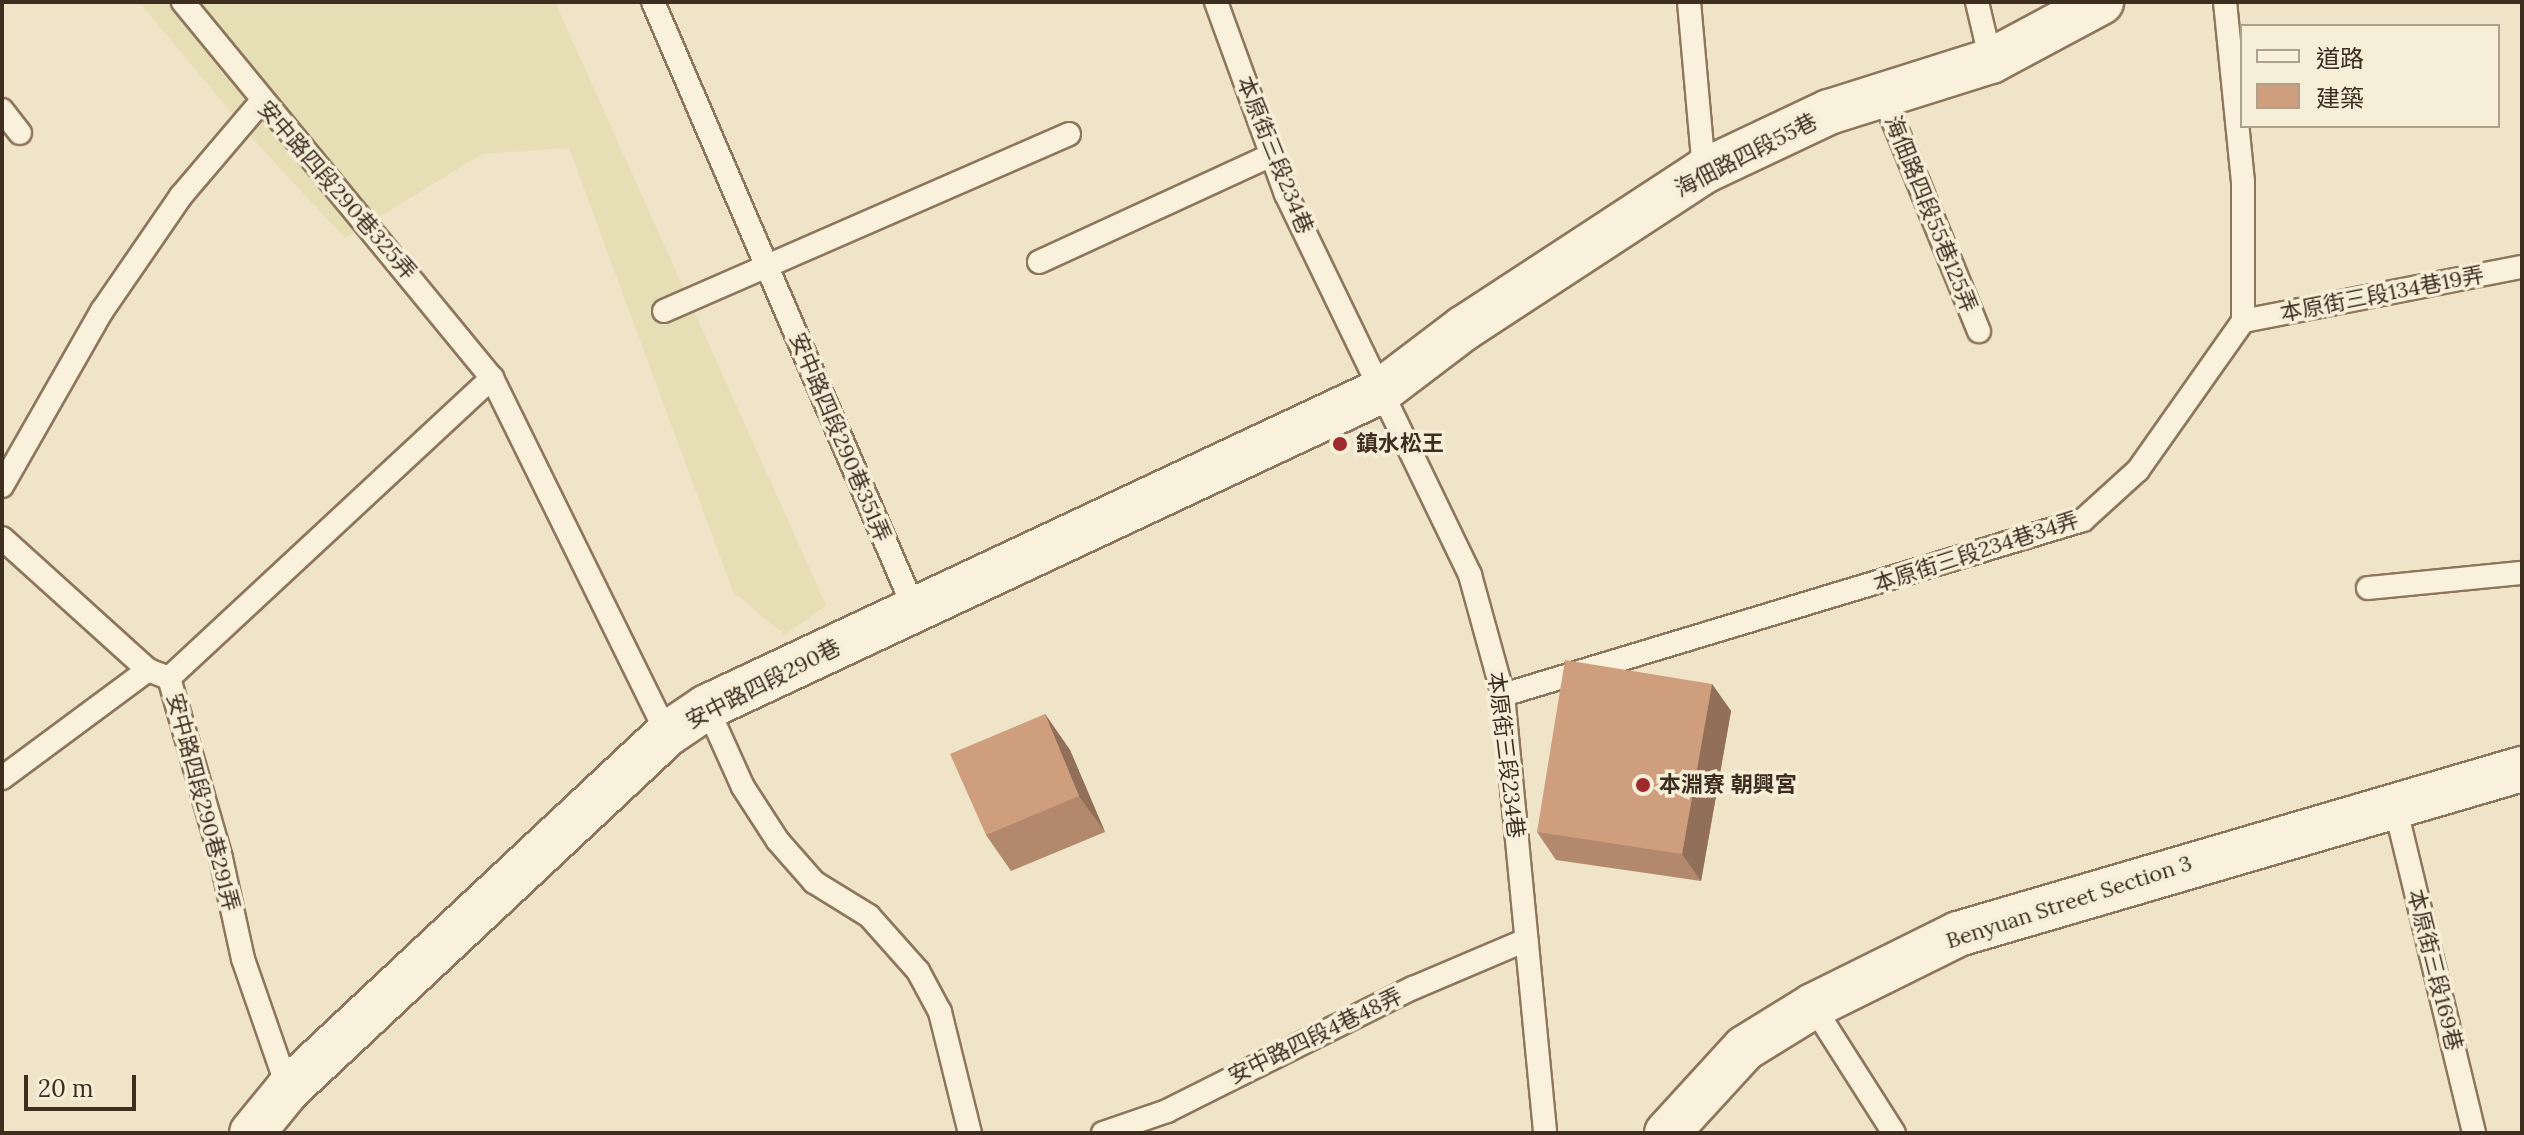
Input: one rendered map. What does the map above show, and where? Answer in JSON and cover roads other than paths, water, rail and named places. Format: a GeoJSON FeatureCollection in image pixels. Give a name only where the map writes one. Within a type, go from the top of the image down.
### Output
{"type":"FeatureCollection","features":[{"type":"Feature","properties":{"kind":"street","name":"海佃路四段55巷"},"geometry":{"type":"LineString","coordinates":[[1381,391],[1464,328],[1704,171],[1829,112],[1991,61],[2101,2]]}},
{"type":"Feature","properties":{"kind":"street","name":"安中路四段290巷"},"geometry":{"type":"LineString","coordinates":[[252,1133],[288,1089],[667,734],[707,707],[1381,391]]}},
{"type":"Feature","properties":{"kind":"street","name":"Benyuan Street Section 3"},"geometry":{"type":"LineString","coordinates":[[1667,1133],[1745,1048],[1813,1006],[1958,934],[2221,853],[2522,769]]}},
{"type":"Feature","properties":{"kind":"lane","name":"安中路四段290巷325弄"},"geometry":{"type":"LineString","coordinates":[[183,2],[261,102],[433,301],[492,378],[667,734]]}},
{"type":"Feature","properties":{"kind":"lane","name":"安中路四段290巷351弄"},"geometry":{"type":"LineString","coordinates":[[653,2],[914,608]]}},
{"type":"Feature","properties":{"kind":"lane","name":"本原街三段234巷"},"geometry":{"type":"LineString","coordinates":[[1216,2],[1272,155],[1470,575],[1503,695],[1545,1133]]}},
{"type":"Feature","properties":{"kind":"lane"},"geometry":{"type":"LineString","coordinates":[[1689,2],[1704,171]]}},
{"type":"Feature","properties":{"kind":"lane"},"geometry":{"type":"LineString","coordinates":[[1977,2],[1991,61]]}},
{"type":"Feature","properties":{"kind":"lane"},"geometry":{"type":"LineString","coordinates":[[2225,2],[2243,182],[2243,321]]}},
{"type":"Feature","properties":{"kind":"lane","name":"海佃路四段55巷125弄"},"geometry":{"type":"LineString","coordinates":[[1883,96],[1979,331]]}},
{"type":"Feature","properties":{"kind":"lane"},"geometry":{"type":"LineString","coordinates":[[2,486],[102,311],[181,196],[261,102]]}},
{"type":"Feature","properties":{"kind":"lane"},"geometry":{"type":"LineString","coordinates":[[2,110],[20,133]]}},
{"type":"Feature","properties":{"kind":"lane"},"geometry":{"type":"LineString","coordinates":[[664,311],[1069,134]]}},
{"type":"Feature","properties":{"kind":"lane"},"geometry":{"type":"LineString","coordinates":[[1039,262],[1272,155]]}},
{"type":"Feature","properties":{"kind":"lane","name":"本原街三段134巷19弄"},"geometry":{"type":"LineString","coordinates":[[2243,321],[2522,267]]}},
{"type":"Feature","properties":{"kind":"lane","name":"本原街三段234巷34弄"},"geometry":{"type":"LineString","coordinates":[[1503,695],[2083,520],[2138,470],[2243,321]]}},
{"type":"Feature","properties":{"kind":"lane"},"geometry":{"type":"LineString","coordinates":[[2,778],[159,674],[492,378]]}},
{"type":"Feature","properties":{"kind":"lane","name":"安中路四段290巷291弄"},"geometry":{"type":"LineString","coordinates":[[2,538],[159,674],[221,858],[243,959],[288,1089]]}},
{"type":"Feature","properties":{"kind":"lane"},"geometry":{"type":"LineString","coordinates":[[2368,588],[2522,573]]}},
{"type":"Feature","properties":{"kind":"lane"},"geometry":{"type":"LineString","coordinates":[[707,707],[743,787],[778,841],[814,882],[869,916],[918,971],[940,1012],[970,1133]]}},
{"type":"Feature","properties":{"kind":"lane","name":"本原街三段169巷"},"geometry":{"type":"LineString","coordinates":[[2395,806],[2474,1133]]}},
{"type":"Feature","properties":{"kind":"lane","name":"安中路四段4巷48弄"},"geometry":{"type":"LineString","coordinates":[[1103,1133],[1167,1111],[1413,988],[1526,940]]}},
{"type":"Feature","properties":{"kind":"lane"},"geometry":{"type":"LineString","coordinates":[[1813,1006],[1894,1133]]}},
{"type":"Feature","properties":{"kind":"place","name":"鎮水松王"},"geometry":{"type":"Point","coordinates":[1340,444]}},
{"type":"Feature","properties":{"kind":"place","name":"本淵寮 朝興宮"},"geometry":{"type":"Point","coordinates":[1643,785]}}]}
